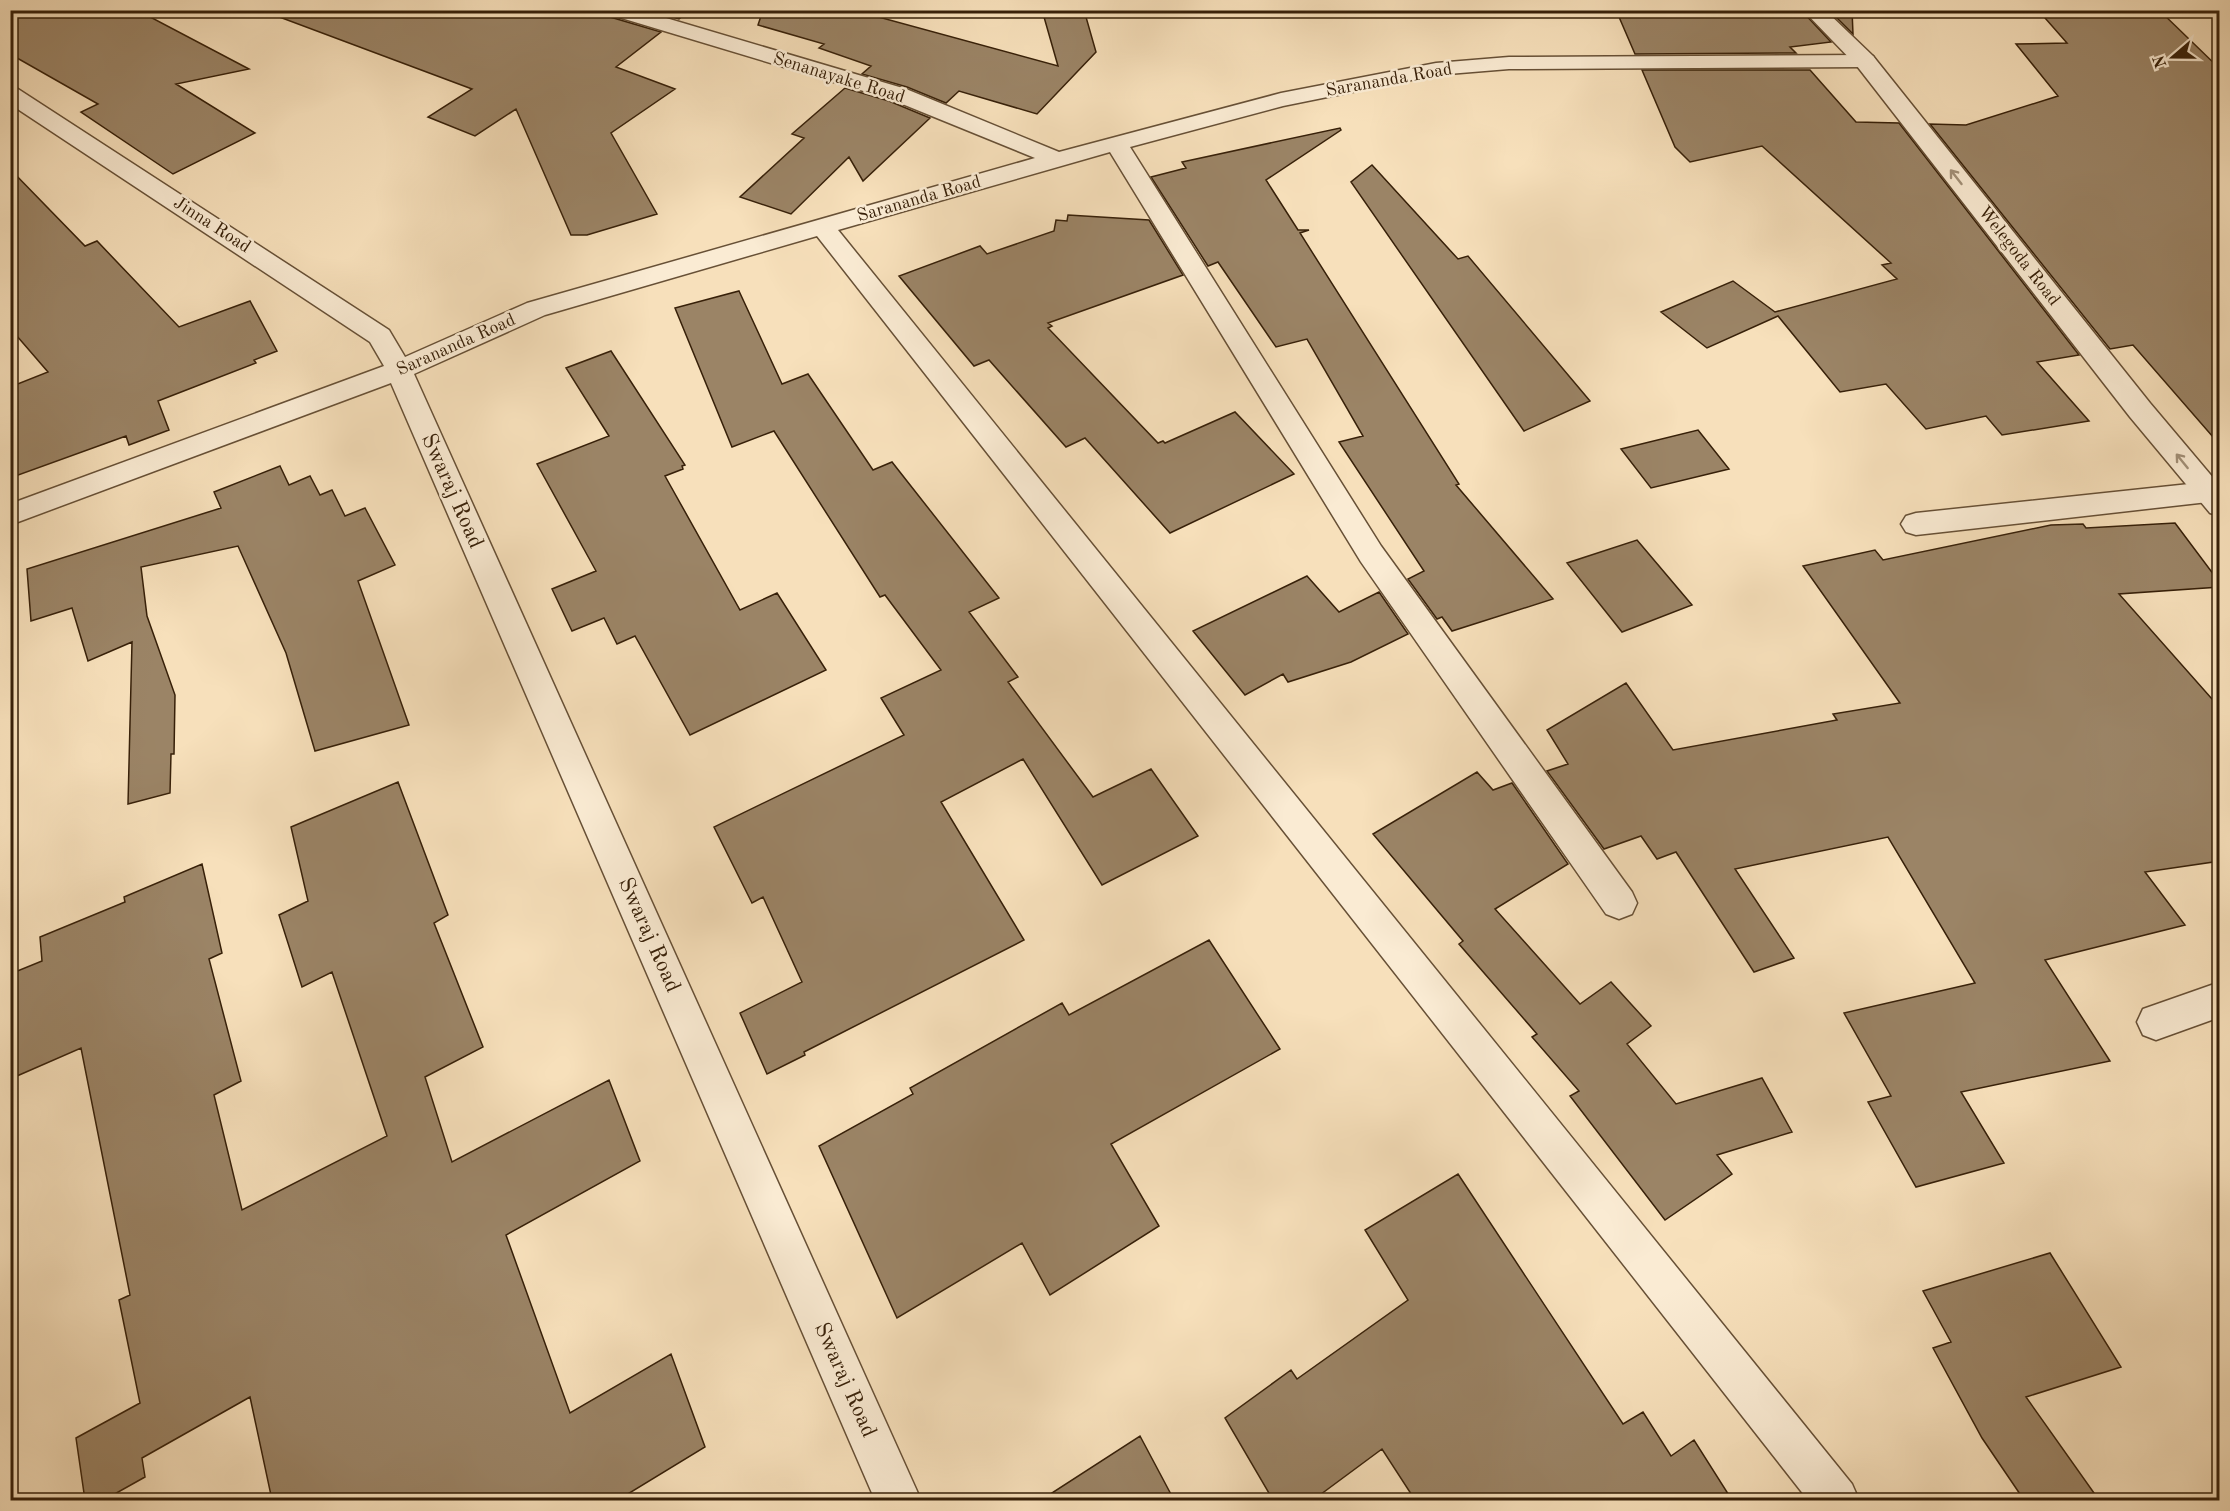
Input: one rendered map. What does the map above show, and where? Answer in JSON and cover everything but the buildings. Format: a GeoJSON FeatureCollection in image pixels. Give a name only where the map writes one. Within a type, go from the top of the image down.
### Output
{"type":"FeatureCollection","features":[{"type":"Feature","properties":{"kind":"street","name":"Senanayake Road"},"geometry":{"type":"LineString","coordinates":[[615,10],[898,94],[1057,159]]}},
{"type":"Feature","properties":{"kind":"street","name":"Welegoda Road"},"geometry":{"type":"LineString","coordinates":[[1813,10],[1865,61],[2214,499]]}},
{"type":"Feature","properties":{"kind":"street","name":"Sarananda Road"},"geometry":{"type":"LineString","coordinates":[[10,515],[399,370],[536,309],[1057,159],[1281,100],[1436,69],[1509,63],[1865,61]]}},
{"type":"Feature","properties":{"kind":"street","name":"Jinna Road"},"geometry":{"type":"LineString","coordinates":[[10,94],[380,336],[399,370]]}},
{"type":"Feature","properties":{"kind":"street"},"geometry":{"type":"LineString","coordinates":[[1117,144],[1371,554],[1620,903]]}},
{"type":"Feature","properties":{"kind":"street"},"geometry":{"type":"LineString","coordinates":[[823,227],[1836,1500]]}},
{"type":"Feature","properties":{"kind":"street","name":"Swaraj Road"},"geometry":{"type":"LineString","coordinates":[[399,370],[898,1500]]}},
{"type":"Feature","properties":{"kind":"street"},"geometry":{"type":"LineString","coordinates":[[1916,524],[2214,499]]}},
{"type":"Feature","properties":{"kind":"street"},"geometry":{"type":"LineString","coordinates":[[2156,1022],[2220,999]]}}]}
